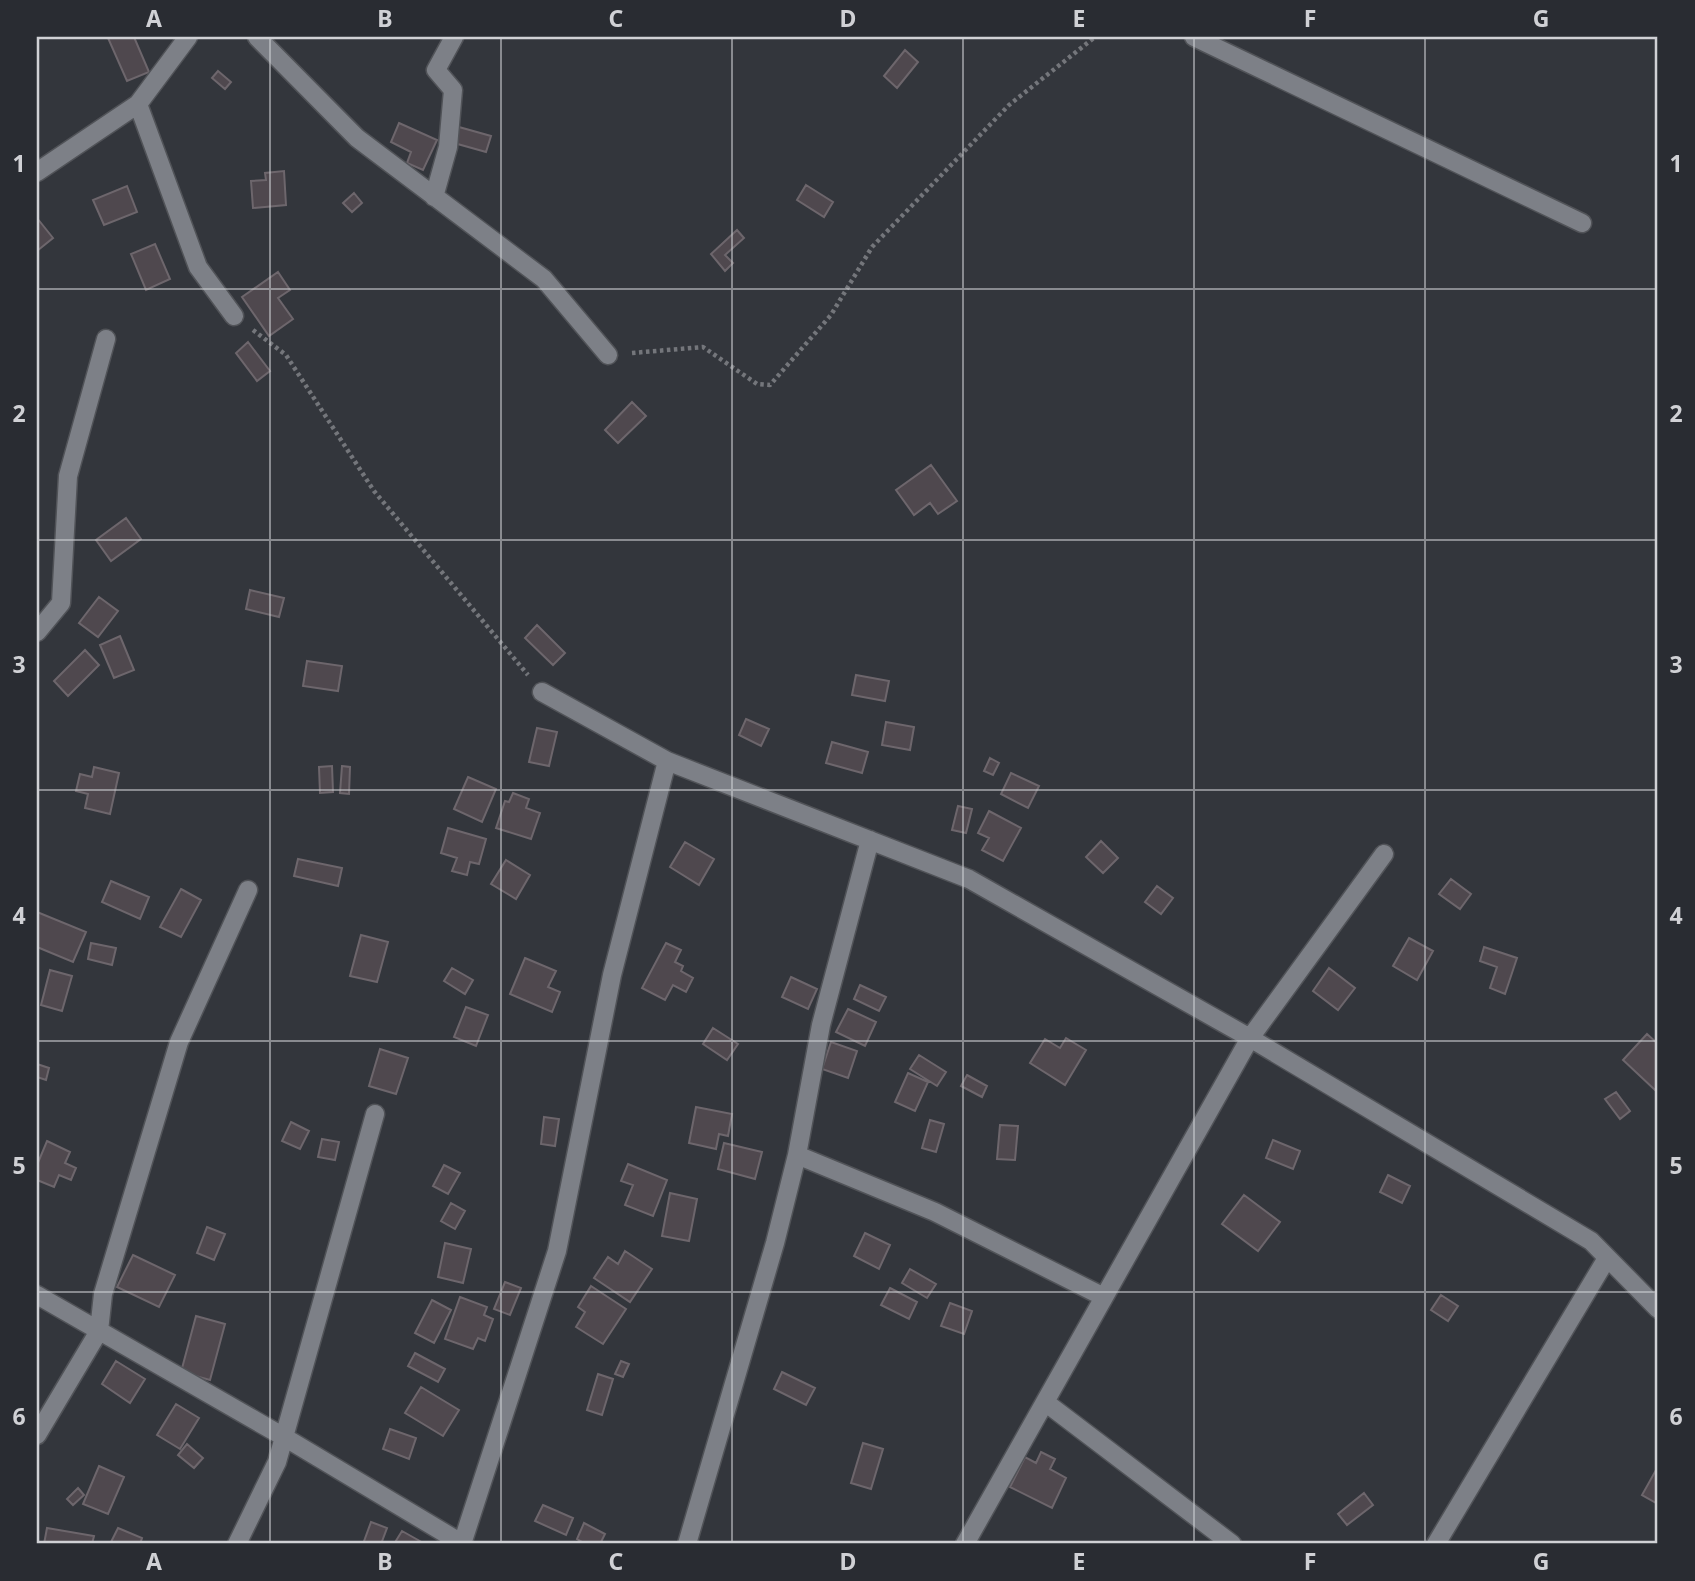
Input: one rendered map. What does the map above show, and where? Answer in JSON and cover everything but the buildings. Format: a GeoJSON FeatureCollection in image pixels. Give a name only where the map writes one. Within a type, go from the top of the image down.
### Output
{"type":"FeatureCollection","features":[{"type":"Feature","properties":{"kind":"street"},"geometry":{"type":"LineString","coordinates":[[37,172],[138,104],[188,37]]}},
{"type":"Feature","properties":{"kind":"street"},"geometry":{"type":"LineString","coordinates":[[257,37],[357,138],[544,279],[608,355]]}},
{"type":"Feature","properties":{"kind":"street"},"geometry":{"type":"LineString","coordinates":[[434,197],[448,147],[453,89],[436,70],[454,37]]}},
{"type":"Feature","properties":{"kind":"street"},"geometry":{"type":"LineString","coordinates":[[1194,37],[1582,223]]}},
{"type":"Feature","properties":{"kind":"street"},"geometry":{"type":"LineString","coordinates":[[138,104],[198,267],[234,316]]}},
{"type":"Feature","properties":{"kind":"street"},"geometry":{"type":"LineString","coordinates":[[37,632],[61,603],[68,476],[106,340]]}},
{"type":"Feature","properties":{"kind":"street"},"geometry":{"type":"LineString","coordinates":[[542,692],[667,761],[969,879],[1250,1038],[1591,1241],[1658,1309]]}},
{"type":"Feature","properties":{"kind":"street"},"geometry":{"type":"LineString","coordinates":[[37,1295],[284,1437],[462,1544],[557,1251],[612,975],[667,761]]}},
{"type":"Feature","properties":{"kind":"street"},"geometry":{"type":"LineString","coordinates":[[687,1544],[775,1242],[797,1155],[821,1025],[870,840]]}},
{"type":"Feature","properties":{"kind":"street"},"geometry":{"type":"LineString","coordinates":[[965,1544],[1250,1038],[1384,853]]}},
{"type":"Feature","properties":{"kind":"street"},"geometry":{"type":"LineString","coordinates":[[37,1435],[99,1331],[103,1294],[179,1042],[248,890]]}},
{"type":"Feature","properties":{"kind":"street"},"geometry":{"type":"LineString","coordinates":[[237,1544],[277,1462],[375,1114]]}},
{"type":"Feature","properties":{"kind":"street"},"geometry":{"type":"LineString","coordinates":[[797,1155],[935,1212],[1104,1297]]}},
{"type":"Feature","properties":{"kind":"street"},"geometry":{"type":"LineString","coordinates":[[1436,1544],[1608,1258]]}},
{"type":"Feature","properties":{"kind":"street"},"geometry":{"type":"LineString","coordinates":[[1045,1402],[1231,1544]]}},
{"type":"Feature","properties":{"kind":"path"},"geometry":{"type":"LineString","coordinates":[[608,355],[703,347],[757,384],[770,385],[831,315],[872,247],[1009,106],[1095,37]]}},
{"type":"Feature","properties":{"kind":"path"},"geometry":{"type":"LineString","coordinates":[[234,316],[286,355],[374,491],[542,692]]}}]}
